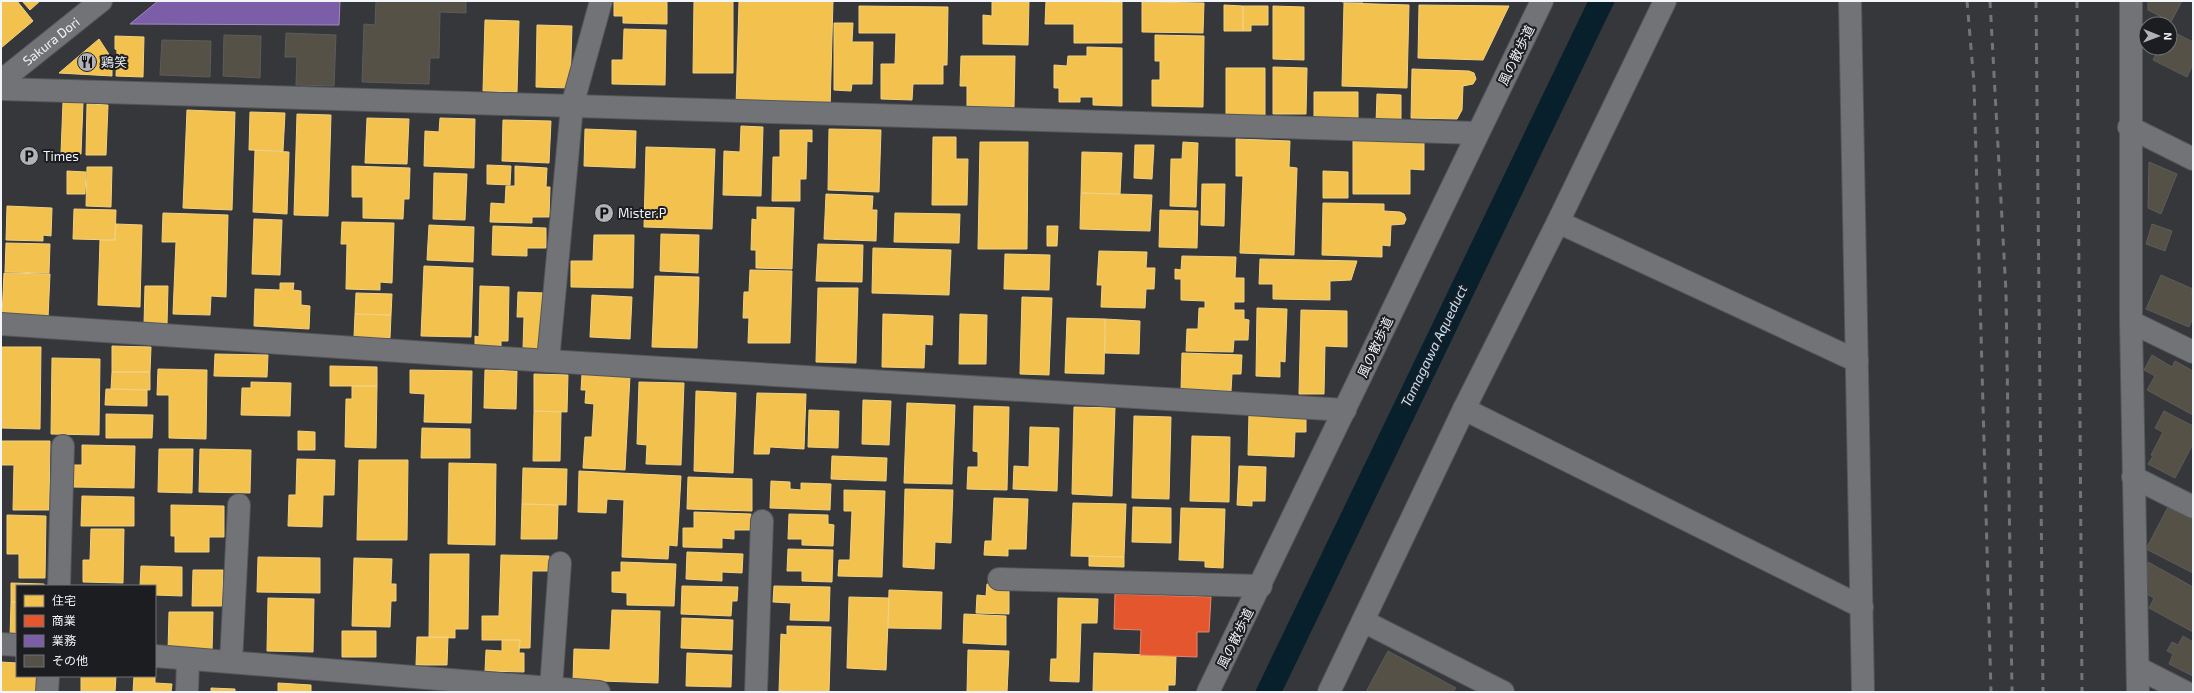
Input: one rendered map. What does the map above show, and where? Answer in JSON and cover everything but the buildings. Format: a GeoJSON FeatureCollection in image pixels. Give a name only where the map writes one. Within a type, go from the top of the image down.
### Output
{"type":"FeatureCollection","features":[{"type":"Feature","properties":{"kind":"street","name":"Sakura Dori"},"geometry":{"type":"LineString","coordinates":[[1,81],[101,1]]}},
{"type":"Feature","properties":{"kind":"street"},"geometry":{"type":"LineString","coordinates":[[548,361],[572,106],[601,1]]}},
{"type":"Feature","properties":{"kind":"street","name":"風の散歩道"},"geometry":{"type":"LineString","coordinates":[[1208,692],[1261,586],[1477,133],[1542,1]]}},
{"type":"Feature","properties":{"kind":"street"},"geometry":{"type":"LineString","coordinates":[[1329,692],[1464,409],[1558,222],[1665,1]]}},
{"type":"Feature","properties":{"kind":"street"},"geometry":{"type":"LineString","coordinates":[[1850,1],[1863,692]]}},
{"type":"Feature","properties":{"kind":"street"},"geometry":{"type":"LineString","coordinates":[[2131,1],[2129,127],[2138,692]]}},
{"type":"Feature","properties":{"kind":"street"},"geometry":{"type":"LineString","coordinates":[[1,89],[1477,133]]}},
{"type":"Feature","properties":{"kind":"street"},"geometry":{"type":"LineString","coordinates":[[2129,127],[2193,159]]}},
{"type":"Feature","properties":{"kind":"street"},"geometry":{"type":"LineString","coordinates":[[1558,222],[1857,361]]}},
{"type":"Feature","properties":{"kind":"street"},"geometry":{"type":"LineString","coordinates":[[2131,322],[2193,352]]}},
{"type":"Feature","properties":{"kind":"street"},"geometry":{"type":"LineString","coordinates":[[1,324],[548,361],[1345,410]]}},
{"type":"Feature","properties":{"kind":"street"},"geometry":{"type":"LineString","coordinates":[[1464,409],[1862,607]]}},
{"type":"Feature","properties":{"kind":"street"},"geometry":{"type":"LineString","coordinates":[[59,585],[63,446]]}},
{"type":"Feature","properties":{"kind":"street"},"geometry":{"type":"LineString","coordinates":[[2134,477],[2193,507]]}},
{"type":"Feature","properties":{"kind":"street"},"geometry":{"type":"LineString","coordinates":[[231,662],[239,505]]}},
{"type":"Feature","properties":{"kind":"street"},"geometry":{"type":"LineString","coordinates":[[756,692],[762,521]]}},
{"type":"Feature","properties":{"kind":"street"},"geometry":{"type":"LineString","coordinates":[[551,688],[560,563]]}},
{"type":"Feature","properties":{"kind":"street"},"geometry":{"type":"LineString","coordinates":[[999,579],[1261,586]]}},
{"type":"Feature","properties":{"kind":"street"},"geometry":{"type":"LineString","coordinates":[[1363,621],[1503,692]]}},
{"type":"Feature","properties":{"kind":"street"},"geometry":{"type":"LineString","coordinates":[[1,644],[16,645]]}},
{"type":"Feature","properties":{"kind":"street"},"geometry":{"type":"LineString","coordinates":[[156,656],[599,692]]}},
{"type":"Feature","properties":{"kind":"street"},"geometry":{"type":"LineString","coordinates":[[187,692],[188,659]]}},
{"type":"Feature","properties":{"kind":"street"},"geometry":{"type":"LineString","coordinates":[[2138,668],[2185,692]]}},
{"type":"Feature","properties":{"kind":"street"},"geometry":{"type":"LineString","coordinates":[[47,692],[48,677]]}},
{"type":"Feature","properties":{"kind":"water","name":"Tamagawa Aqueduct"},"geometry":{"type":"Polygon","coordinates":[[[1588,1],[1615,1],[1282,692],[1255,692],[1588,1]]]}},
{"type":"Feature","properties":{"kind":"railway"},"geometry":{"type":"LineString","coordinates":[[1967,1],[1974,83],[1991,692]]}},
{"type":"Feature","properties":{"kind":"railway"},"geometry":{"type":"LineString","coordinates":[[1990,1],[2006,292],[2012,692]]}},
{"type":"Feature","properties":{"kind":"railway"},"geometry":{"type":"LineString","coordinates":[[2036,1],[2043,692]]}},
{"type":"Feature","properties":{"kind":"railway"},"geometry":{"type":"LineString","coordinates":[[2077,1],[2082,692]]}},
{"type":"Feature","properties":{"kind":"place","name":"鶏笑"},"geometry":{"type":"Point","coordinates":[87,62]}},
{"type":"Feature","properties":{"kind":"place","name":"Times"},"geometry":{"type":"Point","coordinates":[29,156]}},
{"type":"Feature","properties":{"kind":"place","name":"Mister.P"},"geometry":{"type":"Point","coordinates":[604,213]}}]}
